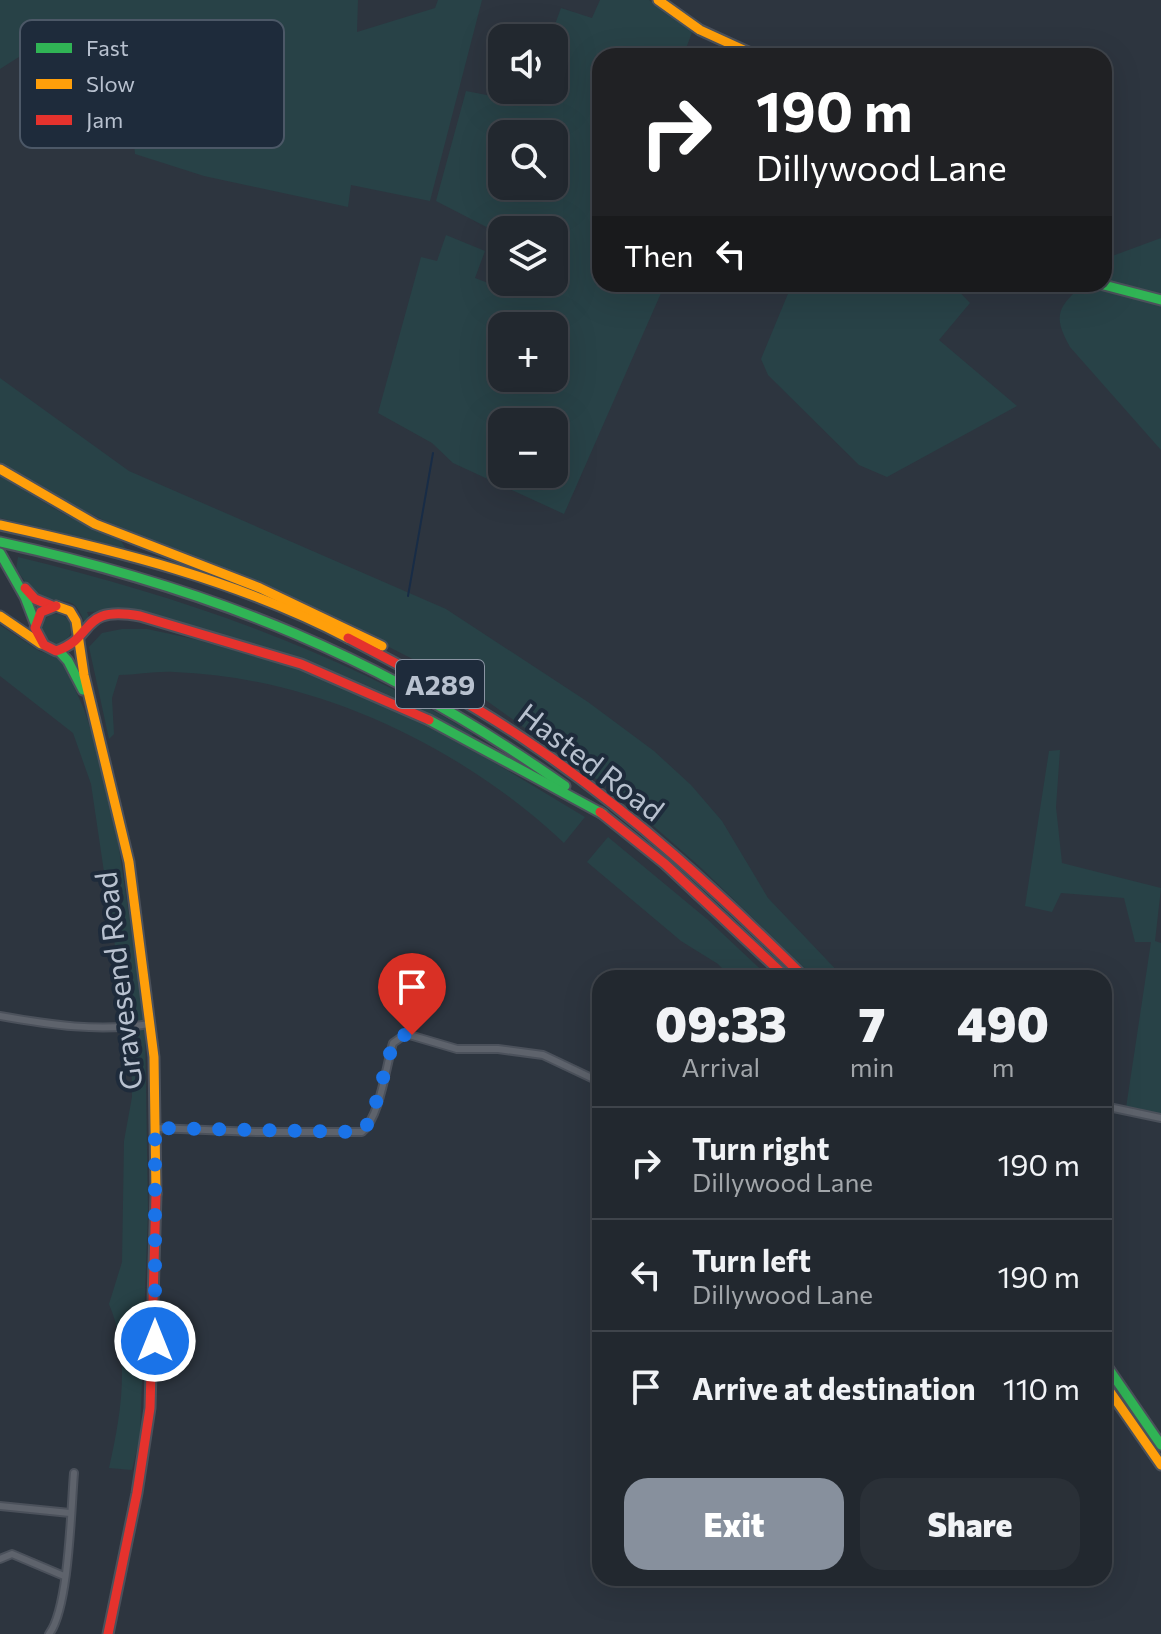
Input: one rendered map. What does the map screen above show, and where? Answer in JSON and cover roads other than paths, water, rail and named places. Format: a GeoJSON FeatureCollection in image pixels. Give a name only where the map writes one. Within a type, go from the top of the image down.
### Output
{"type":"FeatureCollection","features":[{"type":"Feature","properties":{"kind":"main road"},"geometry":{"type":"LineString","coordinates":[[658,0],[700,30],[739,48]]}},
{"type":"Feature","properties":{"kind":"main road"},"geometry":{"type":"LineString","coordinates":[[1112,287],[1161,300]]}},
{"type":"Feature","properties":{"kind":"main road","name":"A289"},"geometry":{"type":"LineString","coordinates":[[0,469],[95,524],[260,588],[371,640],[468,694],[525,736]]}},
{"type":"Feature","properties":{"kind":"main road","name":"Hasted Road"},"geometry":{"type":"LineString","coordinates":[[0,525],[167,563],[295,611],[395,660],[525,736],[617,807],[718,893],[797,970]]}},
{"type":"Feature","properties":{"kind":"main road","name":"Hasted Road"},"geometry":{"type":"LineString","coordinates":[[0,542],[150,579],[222,603],[314,640],[469,721],[603,814],[722,915],[779,970]]}},
{"type":"Feature","properties":{"kind":"main road"},"geometry":{"type":"LineString","coordinates":[[0,553],[35,623],[36,635],[46,646]]}},
{"type":"Feature","properties":{"kind":"main road"},"geometry":{"type":"LineString","coordinates":[[0,616],[59,651],[69,645],[77,633],[75,616],[65,608],[52,606],[31,596],[11,571]]}},
{"type":"Feature","properties":{"kind":"main road"},"geometry":{"type":"LineString","coordinates":[[35,623],[40,613],[52,606]]}},
{"type":"Feature","properties":{"kind":"main road","name":"A289"},"geometry":{"type":"LineString","coordinates":[[77,633],[92,619],[115,613],[180,627],[276,654],[339,677],[430,717],[603,814]]}},
{"type":"Feature","properties":{"kind":"main road","name":"Gravesend Road"},"geometry":{"type":"LineString","coordinates":[[77,633],[91,706],[120,816],[137,915],[150,1024],[155,1128],[152,1391],[146,1439],[108,1634]]}},
{"type":"Feature","properties":{"kind":"main road","name":"Gravesend Road"},"geometry":{"type":"LineString","coordinates":[[59,651],[74,670],[91,706]]}},
{"type":"Feature","properties":{"kind":"main road"},"geometry":{"type":"LineString","coordinates":[[1112,1374],[1161,1445]]}},
{"type":"Feature","properties":{"kind":"main road"},"geometry":{"type":"LineString","coordinates":[[1112,1395],[1161,1465]]}},
{"type":"Feature","properties":{"kind":"street"},"geometry":{"type":"LineString","coordinates":[[0,1016],[82,1029],[107,1030],[150,1024]]}},
{"type":"Feature","properties":{"kind":"street"},"geometry":{"type":"LineString","coordinates":[[155,1128],[361,1132],[371,1120],[393,1043],[406,1034],[457,1049],[498,1049],[543,1055],[592,1078]]}},
{"type":"Feature","properties":{"kind":"street"},"geometry":{"type":"LineString","coordinates":[[1112,1108],[1161,1118]]}},
{"type":"Feature","properties":{"kind":"street"},"geometry":{"type":"LineString","coordinates":[[49,1634],[55,1625],[64,1576],[74,1473]]}},
{"type":"Feature","properties":{"kind":"street"},"geometry":{"type":"LineString","coordinates":[[0,1506],[70,1513]]}},
{"type":"Feature","properties":{"kind":"street"},"geometry":{"type":"LineString","coordinates":[[0,1559],[12,1554],[64,1576]]}},
{"type":"Feature","properties":{"kind":"waterway"},"geometry":{"type":"LineString","coordinates":[[408,596],[433,453]]}}]}
